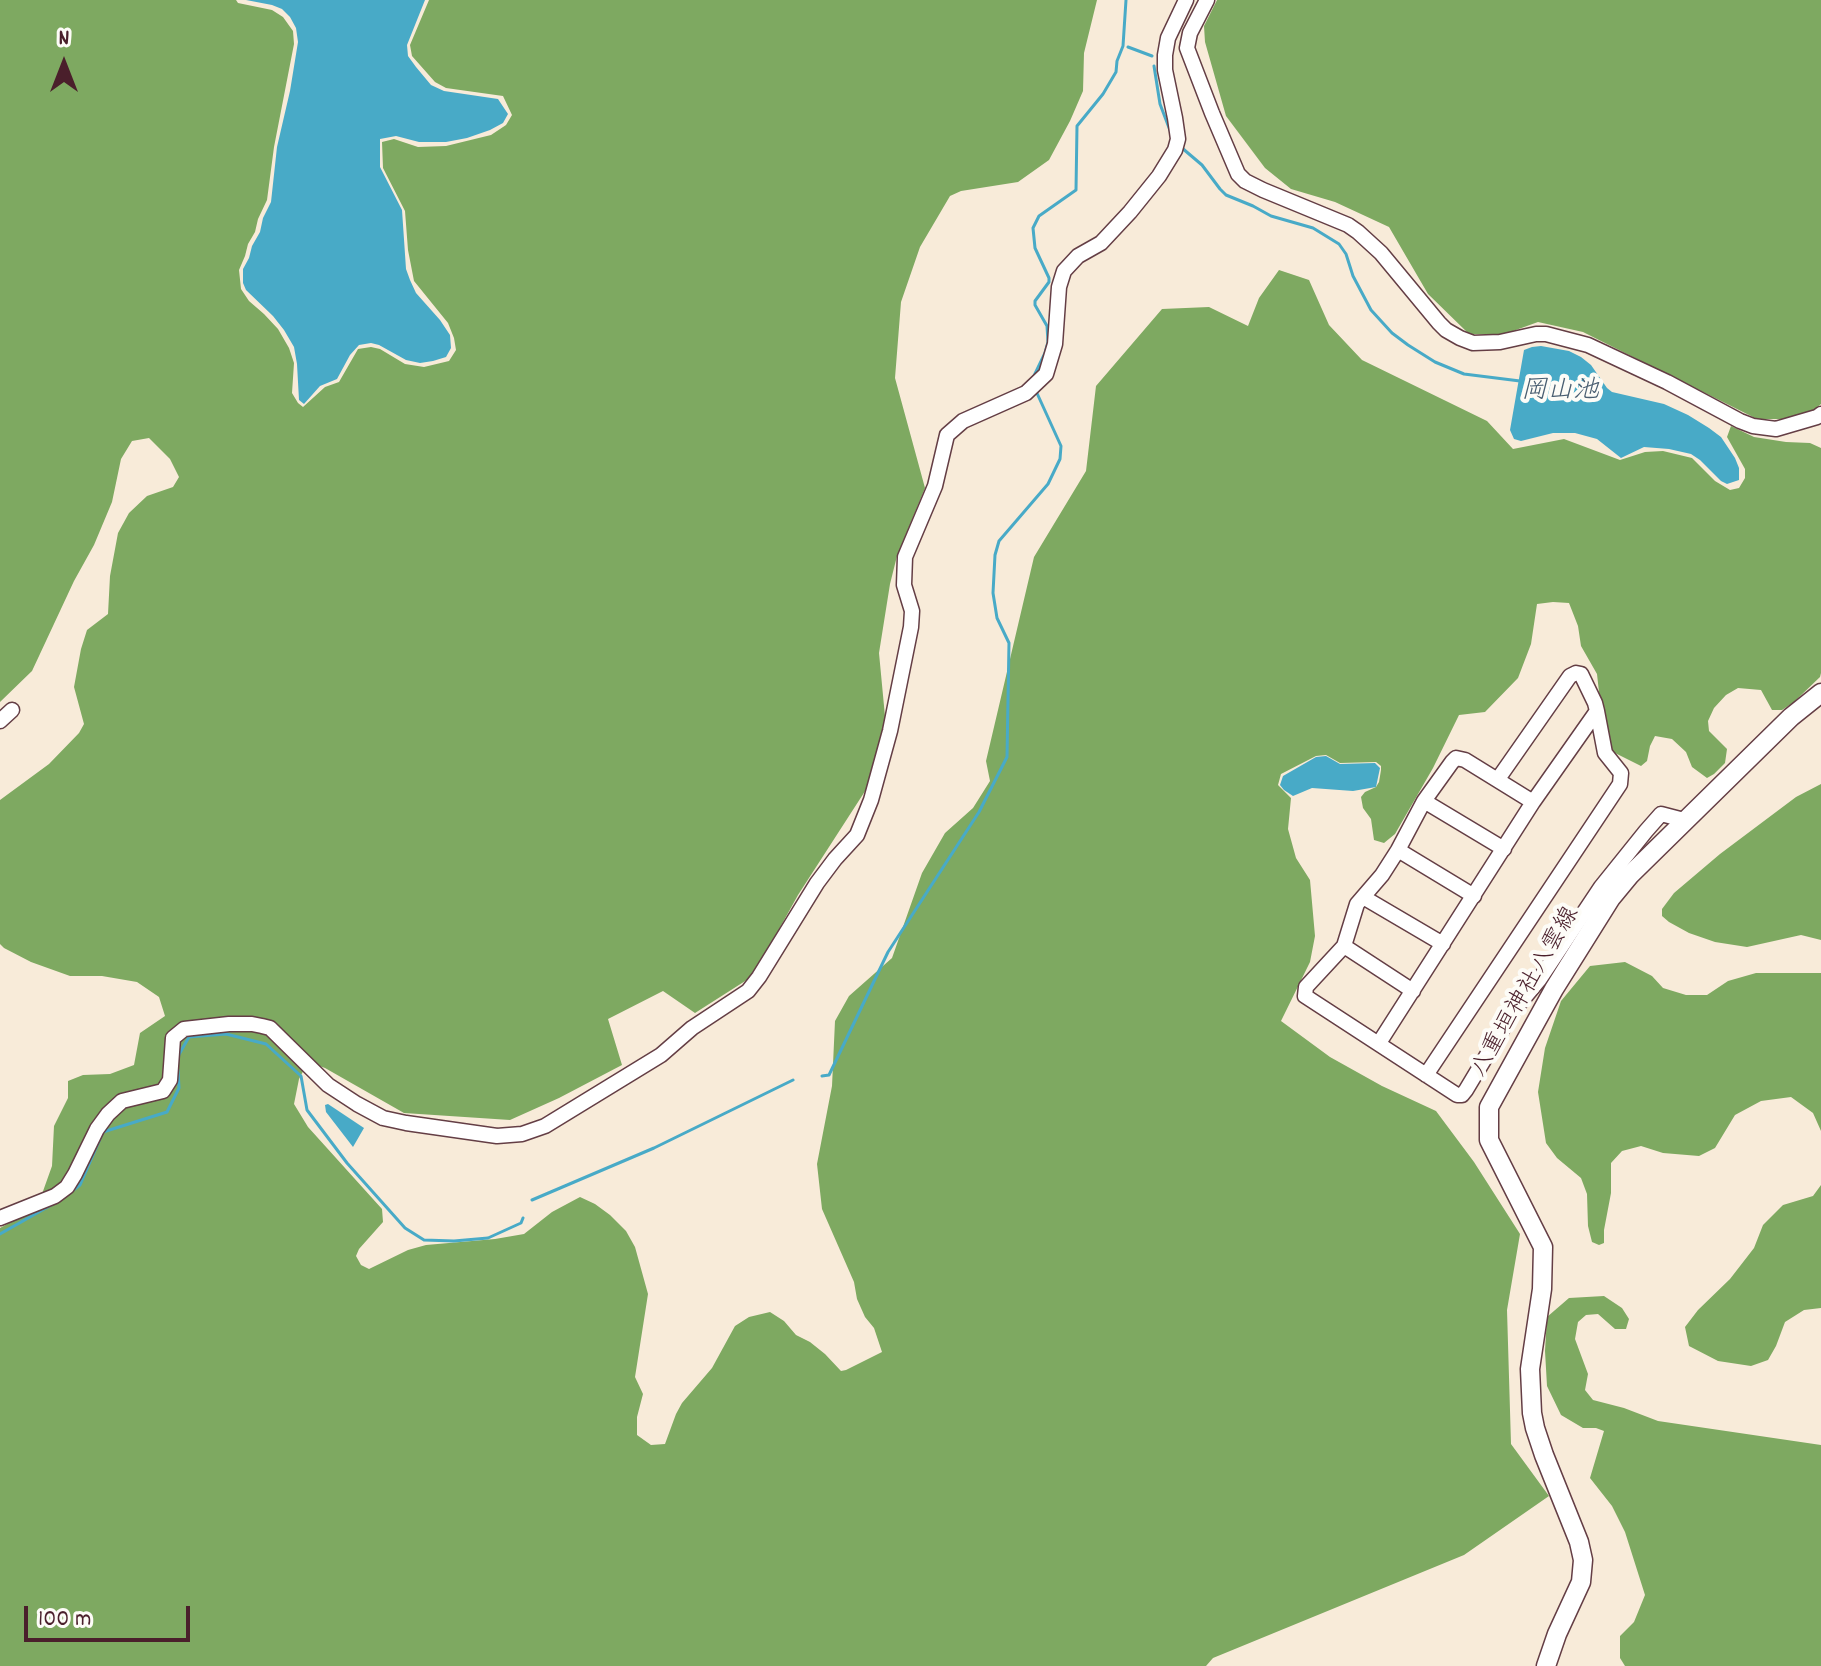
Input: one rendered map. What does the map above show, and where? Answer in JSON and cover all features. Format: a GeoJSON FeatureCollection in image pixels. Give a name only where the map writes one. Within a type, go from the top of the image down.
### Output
{"type":"FeatureCollection","features":[{"type":"Feature","properties":{"kind":"main road","name":"八重垣神社八雲線"},"geometry":{"type":"LineString","coordinates":[[1546,1666],[1581,1582],[1583,1560],[1569,1513],[1544,1455],[1532,1413],[1530,1369],[1542,1289],[1543,1247],[1489,1140],[1489,1107],[1541,1011],[1611,898],[1684,820],[1791,717],[1821,693]]}},
{"type":"Feature","properties":{"kind":"street"},"geometry":{"type":"LineString","coordinates":[[0,1218],[55,1196],[67,1187],[97,1129],[122,1101],[163,1091],[170,1080],[173,1038],[184,1029],[229,1024],[270,1028],[328,1085],[383,1118],[497,1136],[522,1134],[545,1126],[661,1055],[692,1028],[748,991],[817,883],[857,835],[871,800],[890,731],[911,627],[912,611],[904,585],[905,557],[935,486],[947,435],[963,421],[1034,386],[1046,374],[1055,344],[1059,287],[1064,271],[1078,256],[1101,243],[1130,212],[1175,150],[1177,128],[1165,70],[1165,55],[1168,38],[1186,0]]}},
{"type":"Feature","properties":{"kind":"street"},"geometry":{"type":"LineString","coordinates":[[1207,0],[1190,33],[1187,48],[1238,174],[1263,190],[1358,232],[1381,253],[1446,330],[1473,343],[1546,334],[1588,345],[1753,426],[1776,429],[1821,414]]}},
{"type":"Feature","properties":{"kind":"street"},"geometry":{"type":"LineString","coordinates":[[1426,1075],[1620,784],[1621,773],[1605,753],[1595,703],[1583,677],[1576,673],[1570,676],[1498,779]]}},
{"type":"Feature","properties":{"kind":"street"},"geometry":{"type":"LineString","coordinates":[[0,721],[12,710]]}},
{"type":"Feature","properties":{"kind":"street"},"geometry":{"type":"LineString","coordinates":[[1379,1043],[1533,802],[1597,711]]}},
{"type":"Feature","properties":{"kind":"street"},"geometry":{"type":"LineString","coordinates":[[1533,802],[1465,760],[1456,758],[1424,801],[1398,850],[1357,904],[1344,946],[1306,987],[1305,996],[1457,1095],[1462,1095],[1514,1010],[1539,980],[1601,887],[1646,831],[1661,814],[1684,820]]}},
{"type":"Feature","properties":{"kind":"street"},"geometry":{"type":"LineString","coordinates":[[1424,801],[1504,849]]}},
{"type":"Feature","properties":{"kind":"street"},"geometry":{"type":"LineString","coordinates":[[1398,850],[1474,896]]}},
{"type":"Feature","properties":{"kind":"street"},"geometry":{"type":"LineString","coordinates":[[1363,897],[1443,944]]}},
{"type":"Feature","properties":{"kind":"street"},"geometry":{"type":"LineString","coordinates":[[1344,946],[1413,991]]}},
{"type":"Feature","properties":{"kind":"green space"},"geometry":{"type":"Polygon","coordinates":[[[0,0],[236,0],[272,10],[283,17],[293,31],[294,44],[267,200],[239,270],[241,289],[278,329],[289,348],[294,363],[292,393],[303,407],[325,387],[339,382],[358,349],[380,349],[405,364],[424,367],[449,361],[456,350],[448,323],[414,281],[405,211],[383,168],[382,142],[394,139],[418,147],[446,146],[491,135],[506,125],[512,115],[503,96],[446,88],[435,82],[412,56],[410,45],[429,0],[1097,0],[1084,53],[1083,91],[1049,160],[1018,182],[961,191],[950,196],[920,247],[901,302],[895,378],[925,488],[897,556],[890,584],[879,653],[886,727],[869,785],[798,895],[753,976],[695,1013],[663,991],[608,1019],[622,1065],[510,1120],[404,1113],[325,1068],[308,1062],[299,1079],[294,1104],[308,1127],[382,1209],[383,1222],[356,1256],[361,1265],[369,1269],[426,1245],[524,1234],[552,1212],[580,1197],[610,1215],[626,1231],[635,1247],[648,1294],[635,1377],[643,1394],[637,1417],[637,1435],[651,1445],[665,1444],[682,1403],[712,1368],[735,1326],[749,1317],[770,1312],[784,1321],[796,1335],[825,1354],[841,1371],[882,1352],[874,1328],[857,1299],[854,1282],[822,1209],[817,1164],[832,1086],[835,1021],[849,996],[892,958],[922,873],[945,833],[973,808],[990,781],[986,761],[1034,557],[1086,471],[1096,386],[1162,309],[1209,307],[1248,326],[1259,298],[1279,270],[1309,280],[1329,325],[1362,360],[1487,421],[1513,449],[1564,439],[1620,460],[1645,452],[1663,451],[1692,458],[1715,481],[1730,490],[1739,488],[1745,478],[1745,469],[1727,437],[1731,426],[1754,437],[1810,443],[1821,448],[1820,677],[1782,710],[1772,710],[1761,690],[1738,688],[1726,695],[1714,708],[1708,721],[1709,731],[1727,749],[1725,763],[1714,774],[1707,778],[1692,767],[1686,752],[1672,739],[1655,736],[1647,761],[1641,766],[1611,751],[1597,674],[1581,646],[1578,626],[1569,603],[1553,602],[1537,604],[1531,644],[1518,678],[1485,712],[1459,715],[1395,834],[1384,843],[1374,840],[1371,819],[1363,808],[1361,797],[1379,782],[1381,766],[1376,762],[1340,763],[1326,755],[1316,756],[1281,774],[1278,785],[1291,798],[1288,829],[1296,858],[1310,880],[1315,936],[1310,962],[1281,1021],[1330,1057],[1436,1111],[1474,1162],[1520,1234],[1507,1310],[1511,1444],[1549,1496],[1464,1555],[1213,1658],[1206,1666],[0,1666],[0,1228],[37,1208],[52,1166],[54,1126],[68,1098],[68,1081],[83,1075],[110,1074],[134,1065],[140,1033],[165,1016],[159,997],[137,982],[102,976],[70,976],[31,962],[0,944],[0,800],[49,764],[84,724],[74,687],[87,630],[108,614],[110,576],[118,533],[129,513],[147,496],[173,487],[179,477],[170,459],[149,438],[132,441],[121,459],[112,502],[94,545],[32,671],[0,702],[0,0]]]}},
{"type":"Feature","properties":{"kind":"green space"},"geometry":{"type":"Polygon","coordinates":[[[1217,0],[1821,0],[1821,404],[1809,414],[1785,419],[1757,419],[1583,332],[1538,322],[1502,335],[1469,334],[1428,294],[1389,227],[1335,202],[1291,189],[1265,168],[1226,116],[1205,42],[1204,26],[1217,0]]]}},
{"type":"Feature","properties":{"kind":"green space"},"geometry":{"type":"Polygon","coordinates":[[[1821,784],[1821,940],[1801,935],[1747,947],[1715,942],[1689,933],[1662,916],[1662,909],[1674,893],[1720,854],[1796,797],[1821,784]]]}},
{"type":"Feature","properties":{"kind":"green space"},"geometry":{"type":"Polygon","coordinates":[[[1625,962],[1652,976],[1663,988],[1686,995],[1707,995],[1728,981],[1756,973],[1821,973],[1821,1131],[1813,1113],[1791,1097],[1761,1101],[1735,1115],[1715,1148],[1699,1156],[1663,1153],[1641,1146],[1622,1151],[1611,1163],[1611,1193],[1604,1243],[1599,1245],[1592,1242],[1587,1194],[1581,1178],[1557,1158],[1546,1143],[1538,1092],[1545,1048],[1561,1001],[1590,966],[1625,962]]]}},
{"type":"Feature","properties":{"kind":"green space"},"geometry":{"type":"Polygon","coordinates":[[[1821,1185],[1821,1308],[1804,1310],[1785,1322],[1768,1360],[1751,1366],[1718,1361],[1689,1346],[1685,1327],[1754,1248],[1763,1225],[1783,1205],[1813,1196],[1821,1185]]]}},
{"type":"Feature","properties":{"kind":"green space"},"geometry":{"type":"Polygon","coordinates":[[[1604,1296],[1622,1308],[1629,1319],[1626,1329],[1615,1329],[1598,1314],[1586,1315],[1578,1322],[1575,1339],[1588,1374],[1585,1390],[1593,1400],[1658,1421],[1821,1445],[1821,1666],[1625,1666],[1620,1658],[1620,1636],[1634,1622],[1645,1595],[1625,1532],[1612,1506],[1590,1478],[1604,1431],[1583,1428],[1561,1415],[1547,1386],[1545,1351],[1547,1317],[1569,1298],[1604,1296]]]}},
{"type":"Feature","properties":{"kind":"water"},"geometry":{"type":"Polygon","coordinates":[[[246,0],[425,0],[407,45],[408,56],[416,67],[431,85],[444,91],[498,99],[508,114],[503,123],[467,138],[446,142],[419,142],[396,136],[380,139],[380,167],[402,210],[406,269],[416,293],[450,335],[451,348],[446,357],[420,363],[406,360],[379,345],[359,345],[337,379],[320,386],[304,404],[299,400],[294,347],[273,316],[246,290],[243,283],[243,269],[271,202],[277,147],[298,42],[296,28],[282,9],[246,0]]]}},
{"type":"Feature","properties":{"kind":"water","name":"岡山池"},"geometry":{"type":"Polygon","coordinates":[[[1541,346],[1569,351],[1581,357],[1612,392],[1664,404],[1709,428],[1721,437],[1735,458],[1739,480],[1727,484],[1691,454],[1669,449],[1644,447],[1621,458],[1597,439],[1575,433],[1553,433],[1521,441],[1514,439],[1510,430],[1524,350],[1541,346]]]}},
{"type":"Feature","properties":{"kind":"water"},"geometry":{"type":"Polygon","coordinates":[[[1326,756],[1340,764],[1375,763],[1380,768],[1376,787],[1353,791],[1312,788],[1293,796],[1280,785],[1283,776],[1316,757],[1326,756]]]}},
{"type":"Feature","properties":{"kind":"water"},"geometry":{"type":"Polygon","coordinates":[[[325,1105],[364,1128],[353,1147],[326,1112],[325,1105]]]}},
{"type":"Feature","properties":{"kind":"waterway"},"geometry":{"type":"LineString","coordinates":[[1032,380],[1048,342],[1047,326],[1035,301],[1049,282],[1035,248],[1033,228],[1039,216],[1076,190],[1077,126],[1116,72],[1123,46],[1126,0]]}},
{"type":"Feature","properties":{"kind":"waterway"},"geometry":{"type":"LineString","coordinates":[[1128,47],[1152,56]]}},
{"type":"Feature","properties":{"kind":"waterway"},"geometry":{"type":"LineString","coordinates":[[1154,66],[1160,104],[1171,133]]}},
{"type":"Feature","properties":{"kind":"waterway"},"geometry":{"type":"LineString","coordinates":[[1182,148],[1202,165],[1226,195],[1271,216],[1313,228],[1339,244],[1371,310],[1408,345],[1435,362],[1464,374],[1520,381]]}},
{"type":"Feature","properties":{"kind":"waterway"},"geometry":{"type":"LineString","coordinates":[[822,1076],[829,1075],[888,952],[979,812],[1007,757],[1009,643],[997,618],[993,593],[995,555],[999,541],[1048,484],[1060,459],[1061,446],[1036,391]]}},
{"type":"Feature","properties":{"kind":"waterway"},"geometry":{"type":"LineString","coordinates":[[177,1058],[189,1037],[226,1034],[266,1044],[301,1076],[307,1110],[347,1163],[405,1228],[424,1240],[488,1238],[521,1223],[523,1218]]}},
{"type":"Feature","properties":{"kind":"waterway"},"geometry":{"type":"LineString","coordinates":[[72,1191],[80,1185],[103,1132],[167,1112],[179,1088],[178,1070]]}},
{"type":"Feature","properties":{"kind":"waterway"},"geometry":{"type":"LineString","coordinates":[[532,1200],[654,1148],[793,1080]]}},
{"type":"Feature","properties":{"kind":"waterway"},"geometry":{"type":"LineString","coordinates":[[0,1234],[53,1204]]}}]}
